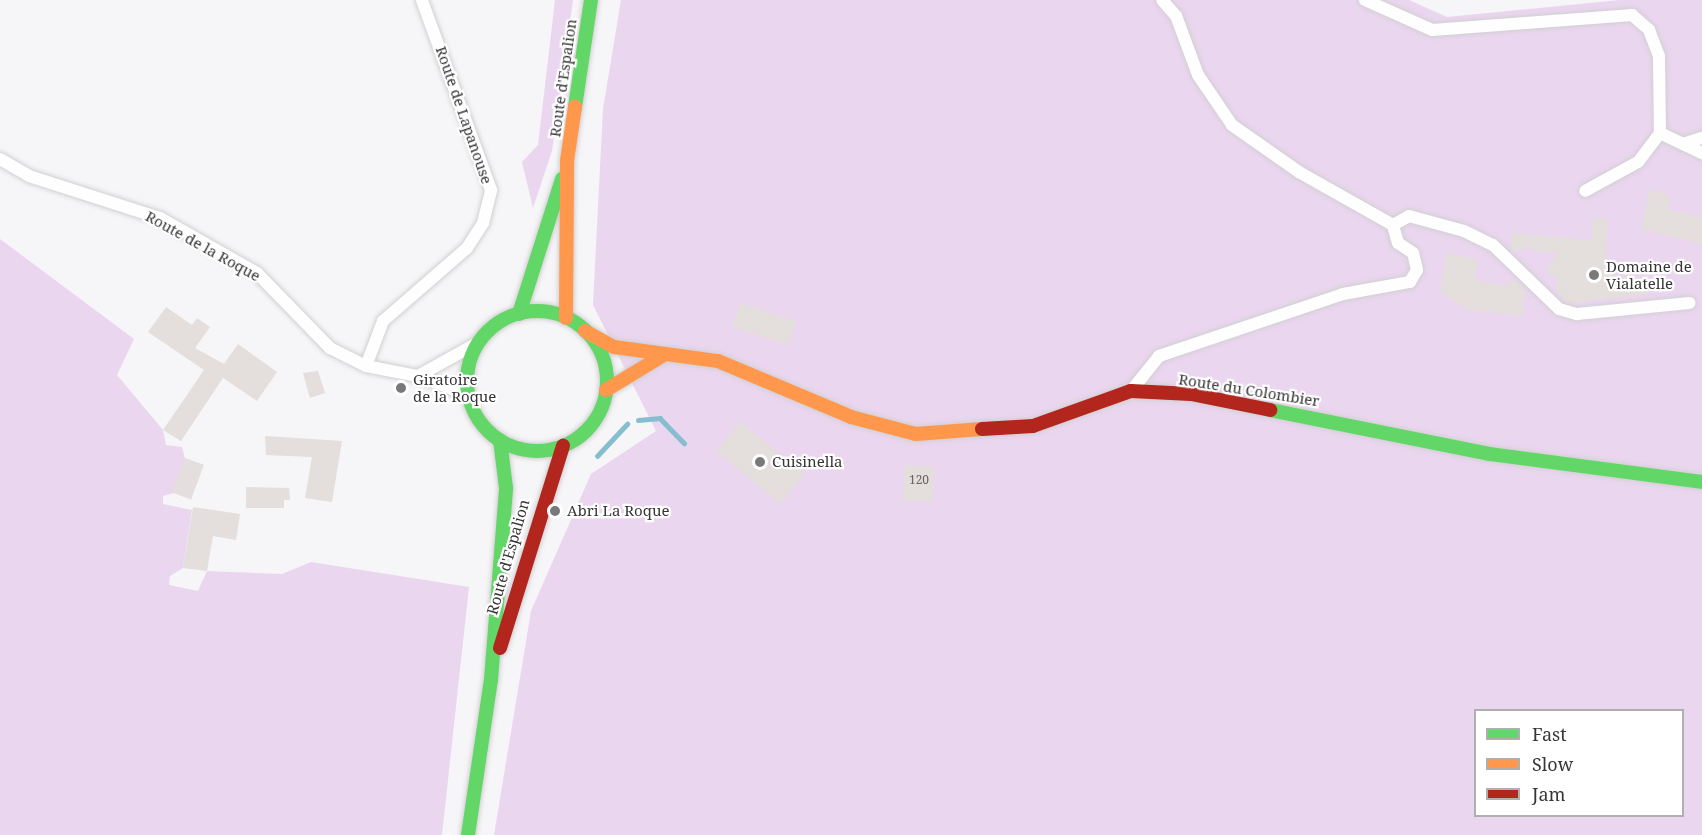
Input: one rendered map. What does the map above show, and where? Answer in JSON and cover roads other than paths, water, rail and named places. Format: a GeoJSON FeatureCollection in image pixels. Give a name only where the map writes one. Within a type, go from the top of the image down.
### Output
{"type":"FeatureCollection","features":[{"type":"Feature","properties":{"kind":"main road","name":"Route d'Espalion"},"geometry":{"type":"LineString","coordinates":[[567,318],[567,161],[591,0]]}},
{"type":"Feature","properties":{"kind":"main road","name":"Route d'Espalion"},"geometry":{"type":"LineString","coordinates":[[519,314],[567,161]]}},
{"type":"Feature","properties":{"kind":"main road"},"geometry":{"type":"LineString","coordinates":[[543,312],[567,318],[585,331],[602,358],[606,390],[592,424],[563,446],[531,450],[500,440],[480,421],[469,395],[468,368],[479,342],[496,324],[519,314],[543,312]]}},
{"type":"Feature","properties":{"kind":"main road","name":"Route du Colombier"},"geometry":{"type":"LineString","coordinates":[[585,331],[614,346],[662,356],[718,361],[851,417],[916,434],[1033,426],[1131,391],[1191,394],[1490,454],[1702,482]]}},
{"type":"Feature","properties":{"kind":"main road"},"geometry":{"type":"LineString","coordinates":[[606,390],[662,356]]}},
{"type":"Feature","properties":{"kind":"main road","name":"Route d'Espalion"},"geometry":{"type":"LineString","coordinates":[[468,835],[491,680],[506,488],[500,440]]}},
{"type":"Feature","properties":{"kind":"main road","name":"Route d'Espalion"},"geometry":{"type":"LineString","coordinates":[[491,680],[544,494],[563,446]]}},
{"type":"Feature","properties":{"kind":"street","name":"Route de Lapanouse"},"geometry":{"type":"LineString","coordinates":[[366,366],[383,321],[467,248],[483,223],[491,190],[422,0]]}},
{"type":"Feature","properties":{"kind":"street"},"geometry":{"type":"LineString","coordinates":[[1131,391],[1159,356],[1343,294],[1410,282],[1417,270],[1413,253],[1398,243],[1393,225],[1299,172],[1232,125],[1198,75],[1176,16],[1162,0]]}},
{"type":"Feature","properties":{"kind":"street"},"geometry":{"type":"LineString","coordinates":[[1365,0],[1432,30],[1632,15],[1649,30],[1659,56],[1660,134],[1638,162],[1585,191]]}},
{"type":"Feature","properties":{"kind":"street"},"geometry":{"type":"LineString","coordinates":[[1660,134],[1702,153]]}},
{"type":"Feature","properties":{"kind":"street"},"geometry":{"type":"LineString","coordinates":[[1683,144],[1702,138]]}},
{"type":"Feature","properties":{"kind":"street","name":"Route de la Roque"},"geometry":{"type":"LineString","coordinates":[[0,159],[29,176],[160,218],[257,273],[330,348],[366,366],[418,376],[469,395]]}},
{"type":"Feature","properties":{"kind":"street"},"geometry":{"type":"LineString","coordinates":[[1393,225],[1409,216],[1464,231],[1493,246],[1558,309],[1577,314],[1689,303]]}},
{"type":"Feature","properties":{"kind":"street"},"geometry":{"type":"LineString","coordinates":[[418,376],[479,342]]}},
{"type":"Feature","properties":{"kind":"waterway"},"geometry":{"type":"LineString","coordinates":[[638,420],[660,418],[684,443]]}},
{"type":"Feature","properties":{"kind":"waterway"},"geometry":{"type":"LineString","coordinates":[[597,456],[627,424]]}},
{"type":"Feature","properties":{"kind":"place","name":"Domaine de Vialatelle"},"geometry":{"type":"Point","coordinates":[1594,275]}},
{"type":"Feature","properties":{"kind":"place","name":"Giratoire de la Roque"},"geometry":{"type":"Point","coordinates":[401,388]}},
{"type":"Feature","properties":{"kind":"place","name":"Cuisinella"},"geometry":{"type":"Point","coordinates":[760,462]}},
{"type":"Feature","properties":{"kind":"place","name":"Abri La Roque"},"geometry":{"type":"Point","coordinates":[555,511]}}]}
